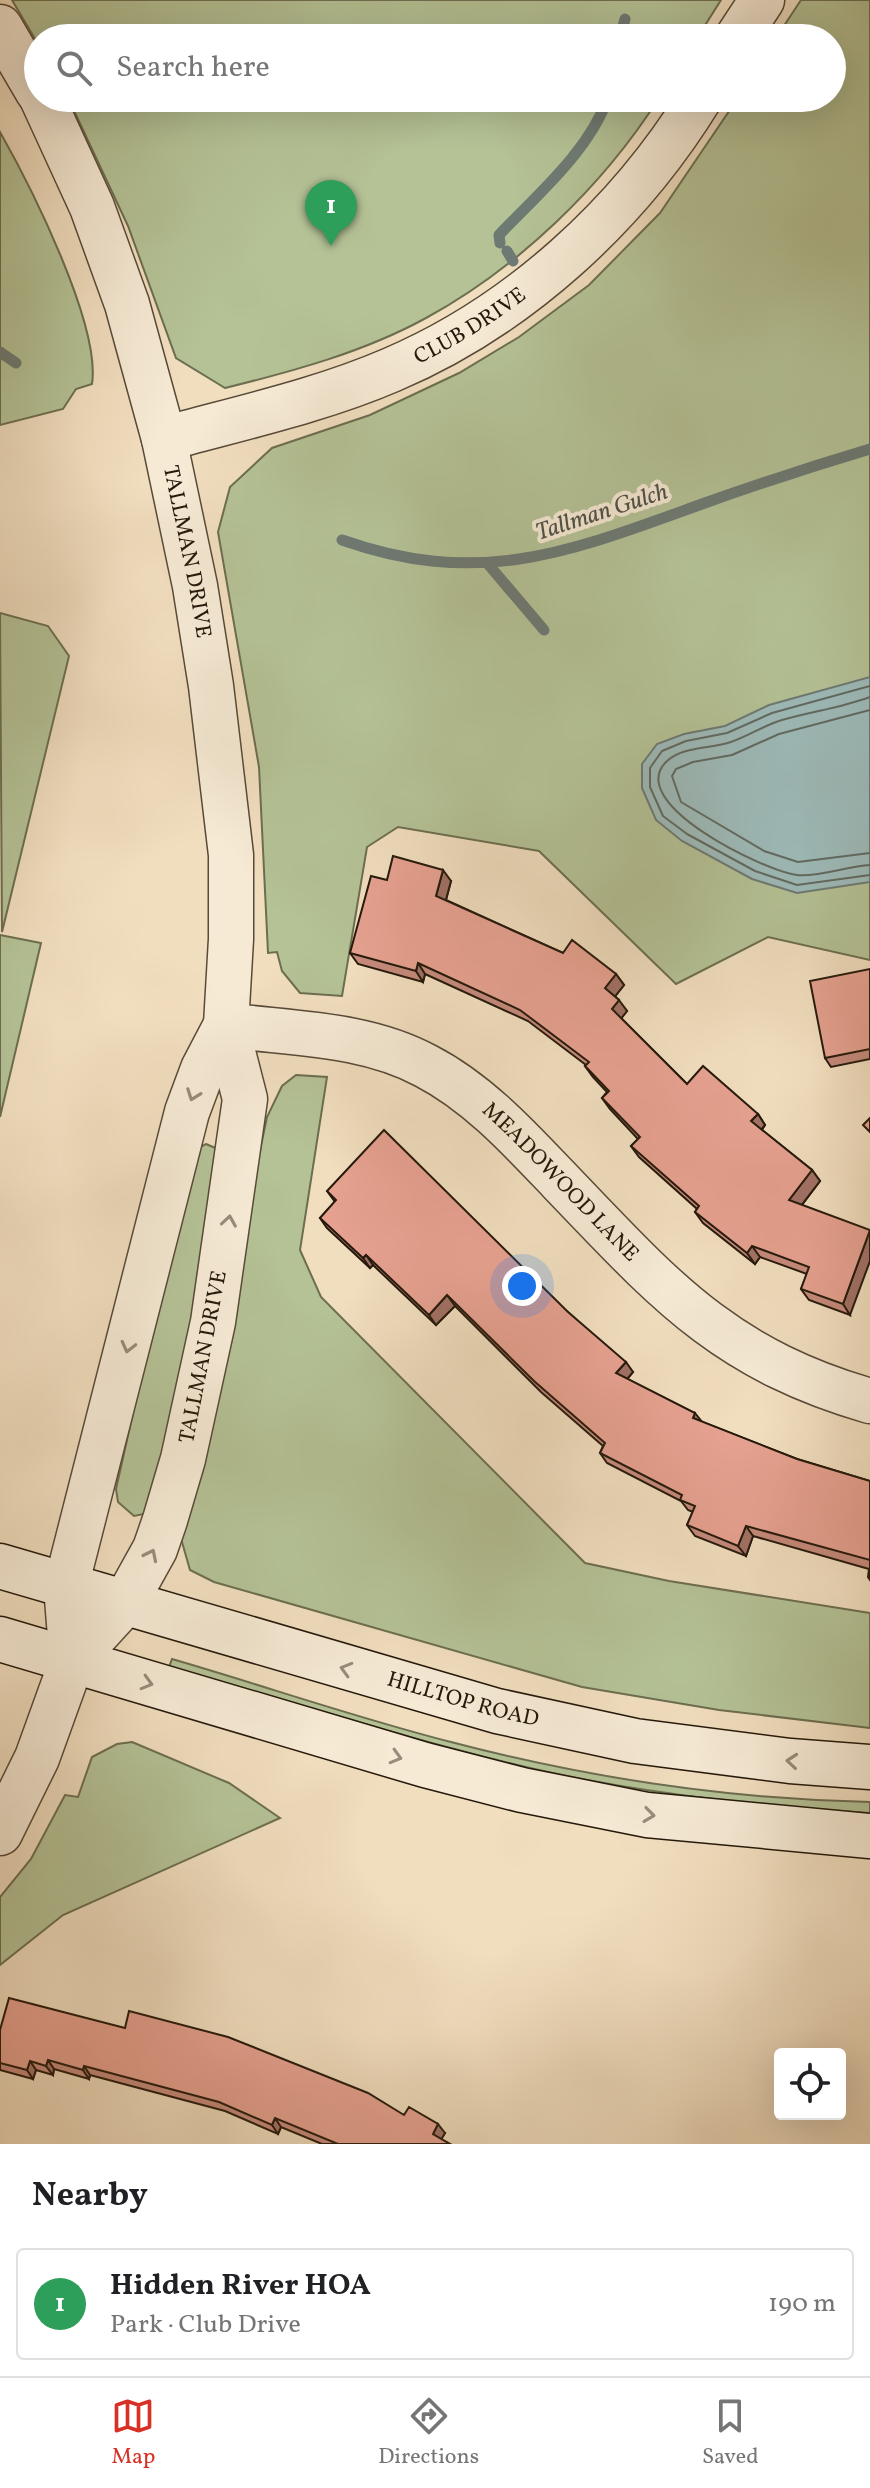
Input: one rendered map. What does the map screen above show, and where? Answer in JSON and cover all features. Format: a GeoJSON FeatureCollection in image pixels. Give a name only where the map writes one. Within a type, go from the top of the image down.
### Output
{"type":"FeatureCollection","features":[{"type":"Feature","properties":{"kind":"street"},"geometry":{"type":"LineString","coordinates":[[746,24],[762,0]]}},
{"type":"Feature","properties":{"kind":"street"},"geometry":{"type":"LineString","coordinates":[[0,27],[24,68]]}},
{"type":"Feature","properties":{"kind":"street","name":"TALLMAN DRIVE"},"geometry":{"type":"LineString","coordinates":[[0,1833],[37,1758],[72,1661],[125,1603],[155,1549],[165,1520],[196,1405],[217,1300],[245,1099],[226,1025],[232,906],[227,811],[195,586],[164,439],[110,254],[76,168],[49,112]]}},
{"type":"Feature","properties":{"kind":"street","name":"CLUB DRIVE"},"geometry":{"type":"LineString","coordinates":[[164,439],[342,390],[392,370],[468,329],[555,267],[594,232],[653,165],[690,112]]}},
{"type":"Feature","properties":{"kind":"street","name":"TALLMAN DRIVE"},"geometry":{"type":"LineString","coordinates":[[72,1661],[66,1586],[187,1112],[203,1069],[226,1025]]}},
{"type":"Feature","properties":{"kind":"street","name":"MEADOWOOD LANE"},"geometry":{"type":"LineString","coordinates":[[226,1025],[347,1039],[401,1054],[426,1066],[503,1122],[657,1282],[707,1325],[770,1365],[870,1401]]}},
{"type":"Feature","properties":{"kind":"street","name":"HILLTOP ROAD"},"geometry":{"type":"LineString","coordinates":[[0,1566],[412,1689],[574,1728],[686,1749],[870,1767]]}},
{"type":"Feature","properties":{"kind":"street"},"geometry":{"type":"LineString","coordinates":[[0,1639],[425,1765],[564,1799],[729,1825],[870,1836]]}},
{"type":"Feature","properties":{"kind":"green space"},"geometry":{"type":"Polygon","coordinates":[[[12,0],[721,0],[706,24],[26,24],[12,0]]]}},
{"type":"Feature","properties":{"kind":"green space"},"geometry":{"type":"Polygon","coordinates":[[[801,0],[870,0],[870,960],[768,937],[676,984],[539,851],[398,827],[367,847],[342,996],[300,993],[282,971],[277,952],[268,953],[259,767],[218,532],[230,487],[272,448],[370,415],[459,373],[519,337],[589,285],[660,213],[729,112],[846,112],[846,24],[785,24],[801,0]]]}},
{"type":"Feature","properties":{"kind":"green space"},"geometry":{"type":"Polygon","coordinates":[[[75,112],[650,112],[612,162],[556,222],[525,250],[460,298],[402,330],[353,351],[225,388],[176,358],[128,226],[75,112]]]}},
{"type":"Feature","properties":{"kind":"green space"},"geometry":{"type":"Polygon","coordinates":[[[0,132],[45,219],[75,292],[92,358],[92,384],[76,389],[63,409],[0,425],[0,132]]]}},
{"type":"Feature","properties":{"kind":"green space"},"geometry":{"type":"Polygon","coordinates":[[[0,613],[48,626],[69,656],[2,932],[0,613]]]}},
{"type":"Feature","properties":{"kind":"green space"},"geometry":{"type":"Polygon","coordinates":[[[0,935],[41,943],[0,1117],[0,935]]]}},
{"type":"Feature","properties":{"kind":"green space"},"geometry":{"type":"Polygon","coordinates":[[[296,1075],[327,1077],[300,1250],[321,1297],[585,1563],[669,1581],[870,1613],[870,1728],[719,1710],[582,1687],[214,1582],[190,1570],[180,1535],[267,1117],[282,1086],[296,1075]]]}},
{"type":"Feature","properties":{"kind":"green space"},"geometry":{"type":"Polygon","coordinates":[[[206,1144],[220,1150],[198,1343],[144,1514],[134,1516],[118,1502],[116,1489],[176,1221],[198,1148],[206,1144]]]}},
{"type":"Feature","properties":{"kind":"green space"},"geometry":{"type":"Polygon","coordinates":[[[172,1659],[381,1723],[503,1755],[607,1776],[712,1791],[870,1802],[870,1813],[639,1789],[512,1764],[169,1667],[172,1659]]]}},
{"type":"Feature","properties":{"kind":"green space"},"geometry":{"type":"Polygon","coordinates":[[[132,1742],[229,1783],[280,1818],[63,1915],[0,1965],[0,1897],[31,1859],[65,1795],[78,1797],[92,1757],[117,1744],[132,1742]]]}},
{"type":"Feature","properties":{"kind":"water"},"geometry":{"type":"Polygon","coordinates":[[[870,677],[870,882],[797,893],[752,879],[682,841],[656,820],[642,788],[642,764],[657,744],[684,734],[725,726],[769,705],[870,677]]]}},
{"type":"Feature","properties":{"kind":"building"},"geometry":{"type":"Polygon","coordinates":[[[393,856],[443,870],[436,896],[563,953],[572,940],[616,974],[605,988],[619,1000],[612,1009],[687,1084],[703,1066],[758,1114],[751,1121],[812,1170],[789,1200],[870,1230],[843,1304],[801,1289],[809,1267],[752,1246],[747,1253],[695,1212],[699,1206],[631,1146],[640,1137],[602,1098],[609,1091],[585,1066],[589,1062],[520,1010],[418,963],[416,971],[350,953],[371,876],[387,880],[393,856]]]}},
{"type":"Feature","properties":{"kind":"building"},"geometry":{"type":"Polygon","coordinates":[[[870,969],[870,1049],[825,1058],[810,981],[870,969]]]}},
{"type":"Feature","properties":{"kind":"building"},"geometry":{"type":"Polygon","coordinates":[[[870,1118],[870,1132],[863,1125],[870,1118]]]}},
{"type":"Feature","properties":{"kind":"building"},"geometry":{"type":"Polygon","coordinates":[[[384,1130],[568,1312],[626,1362],[616,1373],[695,1413],[693,1418],[797,1459],[870,1481],[870,1560],[746,1526],[738,1546],[687,1525],[695,1506],[680,1500],[682,1495],[600,1453],[605,1443],[534,1381],[447,1295],[429,1315],[366,1255],[363,1258],[320,1218],[336,1200],[327,1191],[384,1130]]]}},
{"type":"Feature","properties":{"kind":"building"},"geometry":{"type":"Polygon","coordinates":[[[9,1998],[125,2028],[129,2011],[228,2037],[368,2093],[404,2115],[409,2107],[438,2124],[433,2134],[450,2144],[338,2144],[275,2118],[272,2125],[219,2102],[84,2066],[83,2070],[48,2060],[46,2066],[30,2061],[27,2070],[0,2063],[0,2030],[9,1998]]]}},
{"type":"Feature","properties":{"kind":"waterway"},"geometry":{"type":"LineString","coordinates":[[624,24],[625,19]]}},
{"type":"Feature","properties":{"kind":"waterway"},"geometry":{"type":"LineString","coordinates":[[500,243],[499,235],[575,154],[602,112]]}},
{"type":"Feature","properties":{"kind":"waterway"},"geometry":{"type":"LineString","coordinates":[[507,251],[513,261]]}},
{"type":"Feature","properties":{"kind":"waterway","name":"Tallman Gulch"},"geometry":{"type":"LineString","coordinates":[[0,352],[16,363]]}},
{"type":"Feature","properties":{"kind":"waterway","name":"Tallman Gulch"},"geometry":{"type":"LineString","coordinates":[[342,540],[392,554],[439,562],[483,563],[525,558],[610,536],[870,449]]}},
{"type":"Feature","properties":{"kind":"waterway"},"geometry":{"type":"LineString","coordinates":[[488,564],[544,630]]}},
{"type":"Feature","properties":{"kind":"place","name":"Hidden River HOA"},"geometry":{"type":"Point","coordinates":[331,246]}}]}
